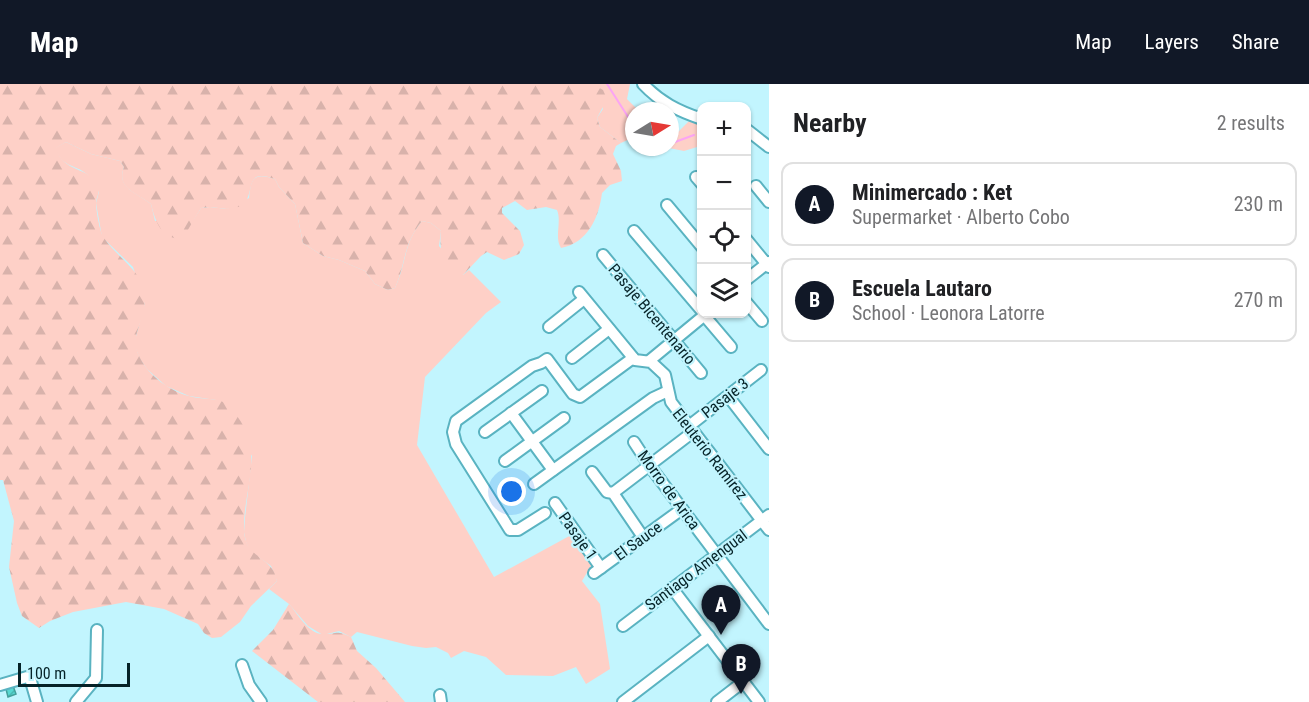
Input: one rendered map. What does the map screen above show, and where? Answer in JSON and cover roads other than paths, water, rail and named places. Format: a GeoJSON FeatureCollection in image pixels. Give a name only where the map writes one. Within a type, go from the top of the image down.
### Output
{"type":"FeatureCollection","features":[{"type":"Feature","properties":{"kind":"street"},"geometry":{"type":"LineString","coordinates":[[643,84],[656,98],[697,117]]}},
{"type":"Feature","properties":{"kind":"street"},"geometry":{"type":"LineString","coordinates":[[751,132],[769,147]]}},
{"type":"Feature","properties":{"kind":"street"},"geometry":{"type":"LineString","coordinates":[[756,186],[769,202]]}},
{"type":"Feature","properties":{"kind":"street"},"geometry":{"type":"LineString","coordinates":[[667,205],[697,242]]}},
{"type":"Feature","properties":{"kind":"street"},"geometry":{"type":"LineString","coordinates":[[634,231],[697,305]]}},
{"type":"Feature","properties":{"kind":"street"},"geometry":{"type":"LineString","coordinates":[[751,244],[768,264],[751,277]]}},
{"type":"Feature","properties":{"kind":"street","name":"Pasaje Bicentenario"},"geometry":{"type":"LineString","coordinates":[[603,255],[701,373]]}},
{"type":"Feature","properties":{"kind":"street"},"geometry":{"type":"LineString","coordinates":[[549,327],[581,296],[633,358],[640,362],[649,361],[698,318]]}},
{"type":"Feature","properties":{"kind":"street"},"geometry":{"type":"LineString","coordinates":[[751,307],[762,321]]}},
{"type":"Feature","properties":{"kind":"street"},"geometry":{"type":"LineString","coordinates":[[708,318],[731,347]]}},
{"type":"Feature","properties":{"kind":"street"},"geometry":{"type":"LineString","coordinates":[[572,358],[609,329]]}},
{"type":"Feature","properties":{"kind":"street"},"geometry":{"type":"LineString","coordinates":[[545,513],[518,530],[510,530],[458,448],[453,432],[454,424],[459,418],[532,366],[547,359],[573,394],[580,397],[633,358]]}},
{"type":"Feature","properties":{"kind":"street","name":"Eleuterio Ramírez"},"geometry":{"type":"LineString","coordinates":[[649,361],[665,375],[671,402],[765,517],[769,530]]}},
{"type":"Feature","properties":{"kind":"street","name":"Pasaje 3"},"geometry":{"type":"LineString","coordinates":[[613,493],[761,370]]}},
{"type":"Feature","properties":{"kind":"street"},"geometry":{"type":"LineString","coordinates":[[485,432],[542,391]]}},
{"type":"Feature","properties":{"kind":"street"},"geometry":{"type":"LineString","coordinates":[[534,484],[653,398],[668,391]]}},
{"type":"Feature","properties":{"kind":"street"},"geometry":{"type":"LineString","coordinates":[[728,396],[769,449]]}},
{"type":"Feature","properties":{"kind":"street"},"geometry":{"type":"LineString","coordinates":[[511,413],[553,470]]}},
{"type":"Feature","properties":{"kind":"street"},"geometry":{"type":"LineString","coordinates":[[505,461],[564,418]]}},
{"type":"Feature","properties":{"kind":"street","name":"Morro de Arica"},"geometry":{"type":"LineString","coordinates":[[634,442],[769,624]]}},
{"type":"Feature","properties":{"kind":"street"},"geometry":{"type":"LineString","coordinates":[[592,472],[608,492],[613,493],[643,537]]}},
{"type":"Feature","properties":{"kind":"street","name":"Pasaje 1"},"geometry":{"type":"LineString","coordinates":[[555,503],[597,571]]}},
{"type":"Feature","properties":{"kind":"street","name":"El Sauce"},"geometry":{"type":"LineString","coordinates":[[597,571],[682,509]]}},
{"type":"Feature","properties":{"kind":"street","name":"Santiago Amengual"},"geometry":{"type":"LineString","coordinates":[[622,626],[765,517]]}},
{"type":"Feature","properties":{"kind":"street"},"geometry":{"type":"LineString","coordinates":[[672,588],[759,702]]}},
{"type":"Feature","properties":{"kind":"street"},"geometry":{"type":"LineString","coordinates":[[76,702],[96,678],[97,630]]}},
{"type":"Feature","properties":{"kind":"street"},"geometry":{"type":"LineString","coordinates":[[623,702],[709,636]]}},
{"type":"Feature","properties":{"kind":"street"},"geometry":{"type":"LineString","coordinates":[[242,665],[249,685],[261,702]]}},
{"type":"Feature","properties":{"kind":"street"},"geometry":{"type":"LineString","coordinates":[[0,685],[30,678],[37,702]]}},
{"type":"Feature","properties":{"kind":"street"},"geometry":{"type":"LineString","coordinates":[[717,702],[743,682]]}},
{"type":"Feature","properties":{"kind":"waterway"},"geometry":{"type":"LineString","coordinates":[[607,84],[625,112]]}},
{"type":"Feature","properties":{"kind":"waterway"},"geometry":{"type":"LineString","coordinates":[[679,141],[694,135]]}},
{"type":"Feature","properties":{"kind":"place","name":"Minimercado : Ket"},"geometry":{"type":"Point","coordinates":[721,635]}},
{"type":"Feature","properties":{"kind":"place","name":"Escuela Lautaro"},"geometry":{"type":"Point","coordinates":[741,694]}}]}
